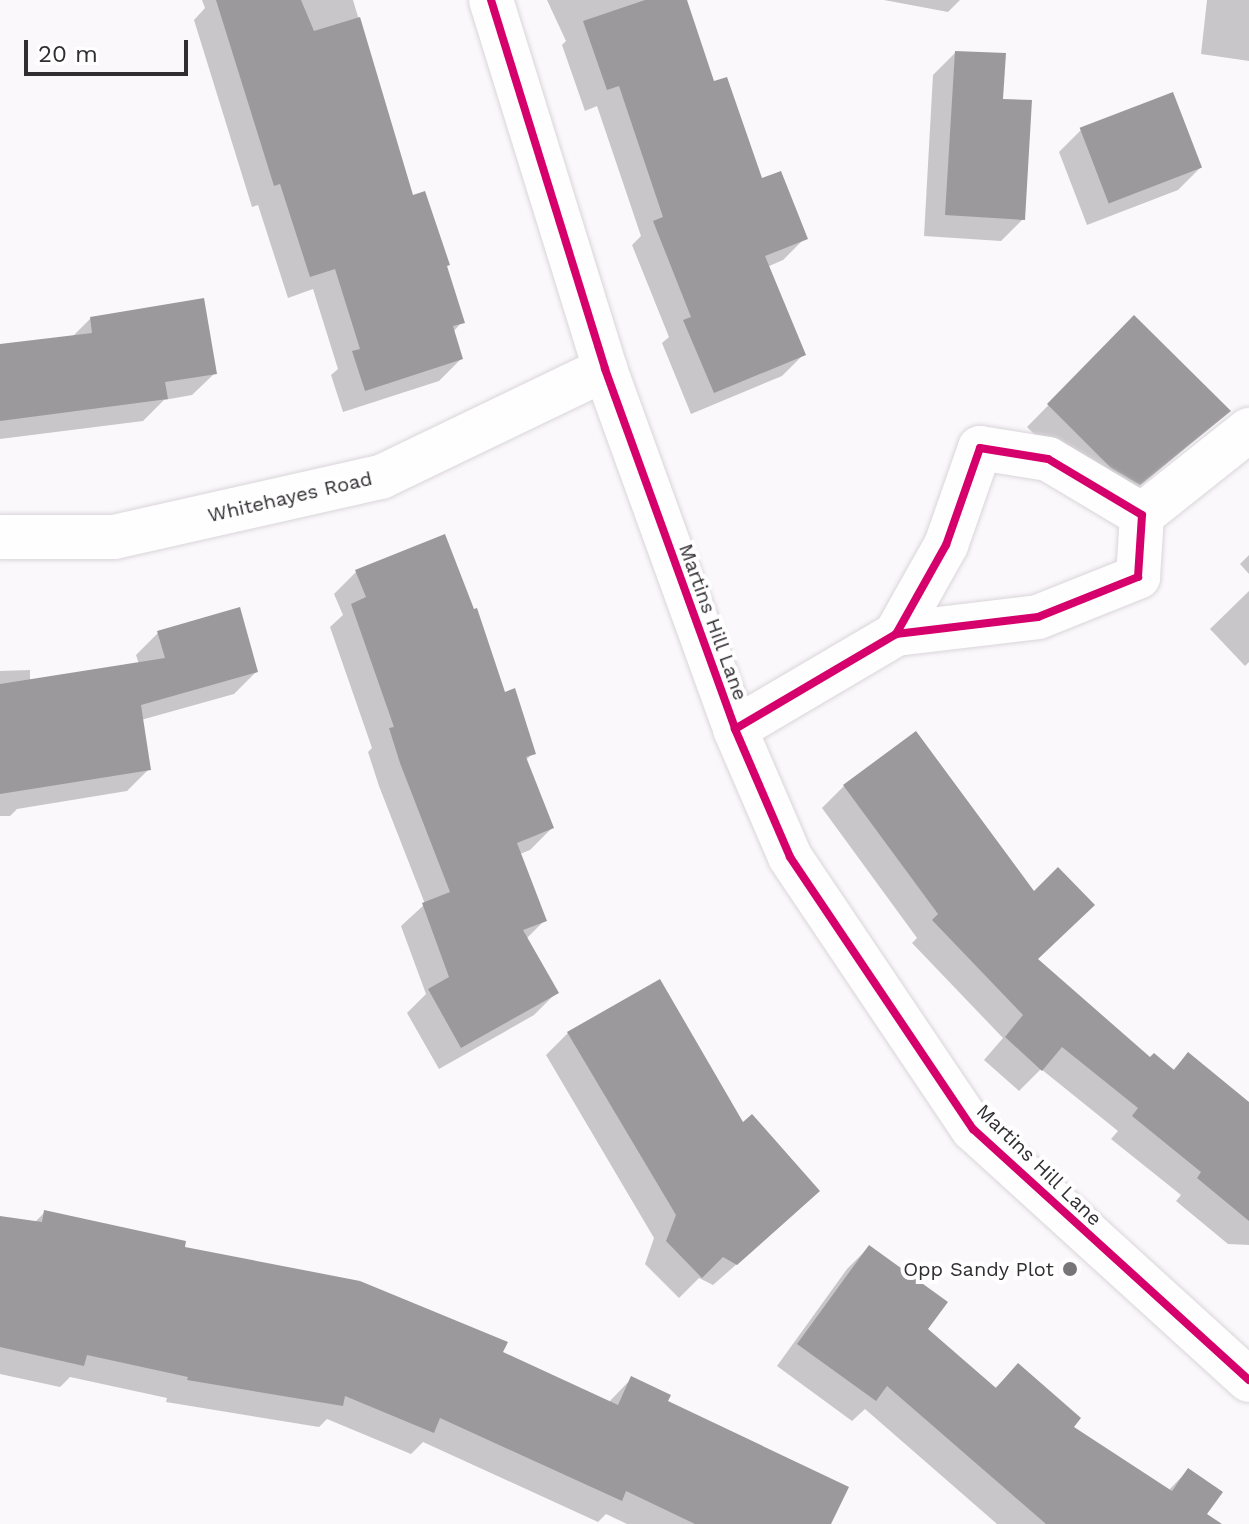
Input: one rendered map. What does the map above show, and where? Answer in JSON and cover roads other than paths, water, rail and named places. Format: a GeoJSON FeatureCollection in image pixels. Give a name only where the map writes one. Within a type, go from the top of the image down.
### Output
{"type":"FeatureCollection","features":[{"type":"Feature","properties":{"kind":"street","name":"Martins Hill Lane"},"geometry":{"type":"LineString","coordinates":[[491,0],[605,369],[735,729],[790,857],[973,1129],[1249,1380]]}},
{"type":"Feature","properties":{"kind":"street","name":"Whitehayes Road"},"geometry":{"type":"LineString","coordinates":[[0,537],[114,537],[381,477],[605,369]]}},
{"type":"Feature","properties":{"kind":"street"},"geometry":{"type":"LineString","coordinates":[[735,729],[896,634],[1038,617],[1138,577],[1142,515],[1249,430]]}},
{"type":"Feature","properties":{"kind":"street"},"geometry":{"type":"LineString","coordinates":[[896,634],[946,545],[980,448],[1048,459],[1142,515]]}},
{"type":"Feature","properties":{"kind":"place","name":"Opp Sandy Plot"},"geometry":{"type":"Point","coordinates":[1070,1269]}}]}
